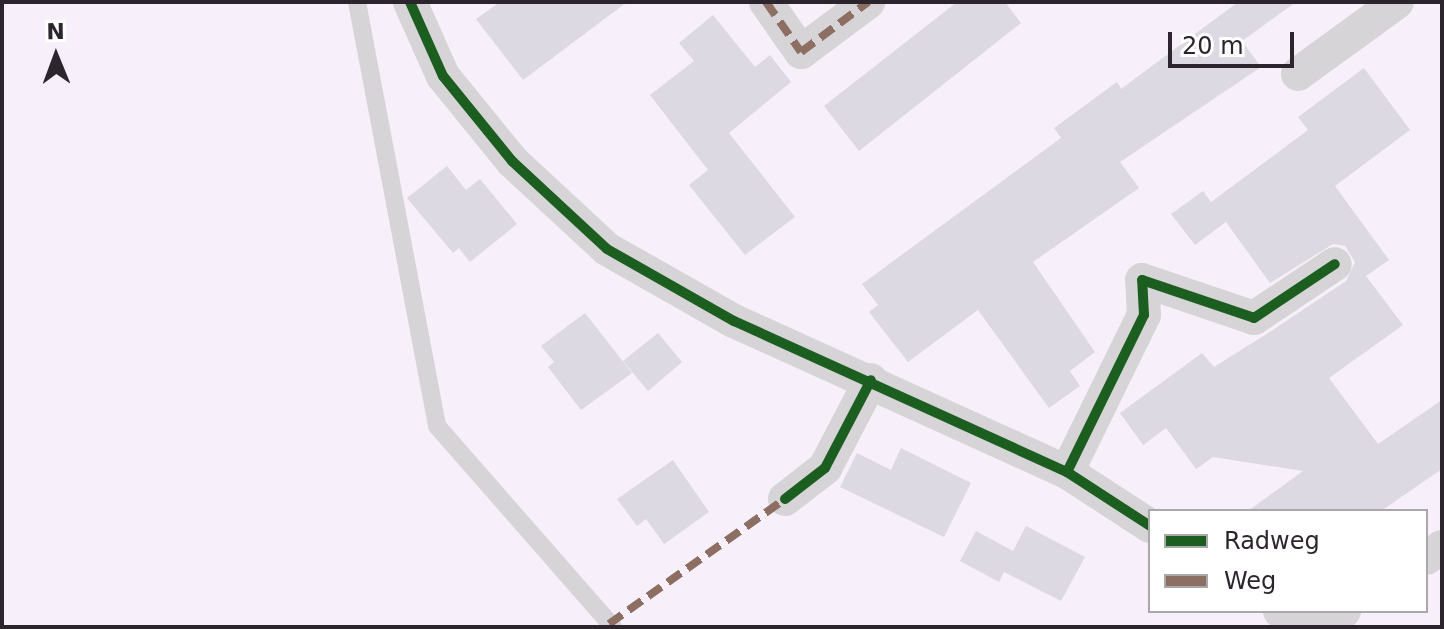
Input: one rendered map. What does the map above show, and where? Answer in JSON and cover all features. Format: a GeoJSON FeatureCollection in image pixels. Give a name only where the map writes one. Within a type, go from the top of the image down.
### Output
{"type":"FeatureCollection","features":[{"type":"Feature","properties":{"kind":"street"},"geometry":{"type":"LineString","coordinates":[[410,2],[443,76],[512,161],[607,249],[734,321],[871,380],[1067,472],[1148,525]]}},
{"type":"Feature","properties":{"kind":"street"},"geometry":{"type":"LineString","coordinates":[[766,2],[801,52],[868,2]]}},
{"type":"Feature","properties":{"kind":"street"},"geometry":{"type":"LineString","coordinates":[[1298,74],[1397,2]]}},
{"type":"Feature","properties":{"kind":"street"},"geometry":{"type":"LineString","coordinates":[[1067,472],[1144,315],[1142,280],[1254,318],[1335,264]]}},
{"type":"Feature","properties":{"kind":"street"},"geometry":{"type":"LineString","coordinates":[[785,499],[825,468],[871,380]]}},
{"type":"Feature","properties":{"kind":"street"},"geometry":{"type":"LineString","coordinates":[[1283,613],[1304,627]]}},
{"type":"Feature","properties":{"kind":"street"},"geometry":{"type":"LineString","coordinates":[[1320,627],[1341,613]]}},
{"type":"Feature","properties":{"kind":"lane"},"geometry":{"type":"LineString","coordinates":[[357,2],[437,426],[613,627]]}},
{"type":"Feature","properties":{"kind":"building"},"geometry":{"type":"Polygon","coordinates":[[[500,2],[627,2],[523,80],[476,19],[500,2]]]}},
{"type":"Feature","properties":{"kind":"building"},"geometry":{"type":"Polygon","coordinates":[[[957,2],[1005,2],[1021,23],[859,151],[824,106],[957,2]]]}},
{"type":"Feature","properties":{"kind":"building"},"geometry":{"type":"Polygon","coordinates":[[[1238,2],[1296,2],[1242,41],[1261,67],[1120,162],[1139,188],[1033,262],[1095,352],[1070,371],[1080,386],[1049,408],[978,310],[908,362],[869,312],[878,305],[862,284],[1061,138],[1054,128],[1117,82],[1121,89],[1238,2]]]}},
{"type":"Feature","properties":{"kind":"building"},"geometry":{"type":"Polygon","coordinates":[[[713,15],[755,67],[770,55],[791,82],[729,133],[795,217],[745,255],[689,185],[708,170],[650,95],[694,61],[679,43],[713,15]]]}},
{"type":"Feature","properties":{"kind":"building"},"geometry":{"type":"Polygon","coordinates":[[[1364,68],[1410,130],[1335,186],[1389,260],[1366,276],[1403,325],[1329,378],[1378,444],[1442,400],[1442,469],[1384,509],[1251,509],[1303,471],[1213,457],[1196,469],[1166,428],[1143,445],[1120,413],[1202,353],[1214,367],[1346,281],[1355,262],[1345,246],[1333,244],[1270,283],[1226,222],[1195,245],[1171,214],[1203,191],[1211,202],[1308,130],[1298,117],[1364,68]]]}},
{"type":"Feature","properties":{"kind":"building"},"geometry":{"type":"Polygon","coordinates":[[[447,166],[466,190],[480,179],[517,224],[470,262],[459,248],[453,253],[407,198],[447,166]]]}},
{"type":"Feature","properties":{"kind":"building"},"geometry":{"type":"Polygon","coordinates":[[[585,313],[632,373],[581,410],[548,367],[554,362],[541,346],[585,313]]]}},
{"type":"Feature","properties":{"kind":"building"},"geometry":{"type":"Polygon","coordinates":[[[658,333],[682,362],[648,391],[623,361],[658,333]]]}},
{"type":"Feature","properties":{"kind":"building"},"geometry":{"type":"Polygon","coordinates":[[[901,448],[971,483],[944,537],[840,487],[857,453],[891,470],[901,448]]]}},
{"type":"Feature","properties":{"kind":"building"},"geometry":{"type":"Polygon","coordinates":[[[673,460],[709,512],[664,544],[646,519],[637,526],[617,499],[673,460]]]}},
{"type":"Feature","properties":{"kind":"building"},"geometry":{"type":"Polygon","coordinates":[[[1026,526],[1085,557],[1061,601],[1004,572],[999,582],[960,561],[976,531],[1013,551],[1026,526]]]}},
{"type":"Feature","properties":{"kind":"marked path"},"geometry":{"type":"LineString","coordinates":[[766,2],[801,52],[868,2]]}},
{"type":"Feature","properties":{"kind":"marked path"},"geometry":{"type":"LineString","coordinates":[[609,624],[785,499]]}},
{"type":"Feature","properties":{"kind":"cycle path"},"geometry":{"type":"LineString","coordinates":[[410,2],[443,76],[512,161],[607,249],[734,321],[1067,472],[1148,525]]}},
{"type":"Feature","properties":{"kind":"cycle path"},"geometry":{"type":"LineString","coordinates":[[1067,472],[1144,315],[1142,280],[1254,318],[1335,264]]}},
{"type":"Feature","properties":{"kind":"cycle path"},"geometry":{"type":"LineString","coordinates":[[785,499],[825,468],[871,380]]}}]}
